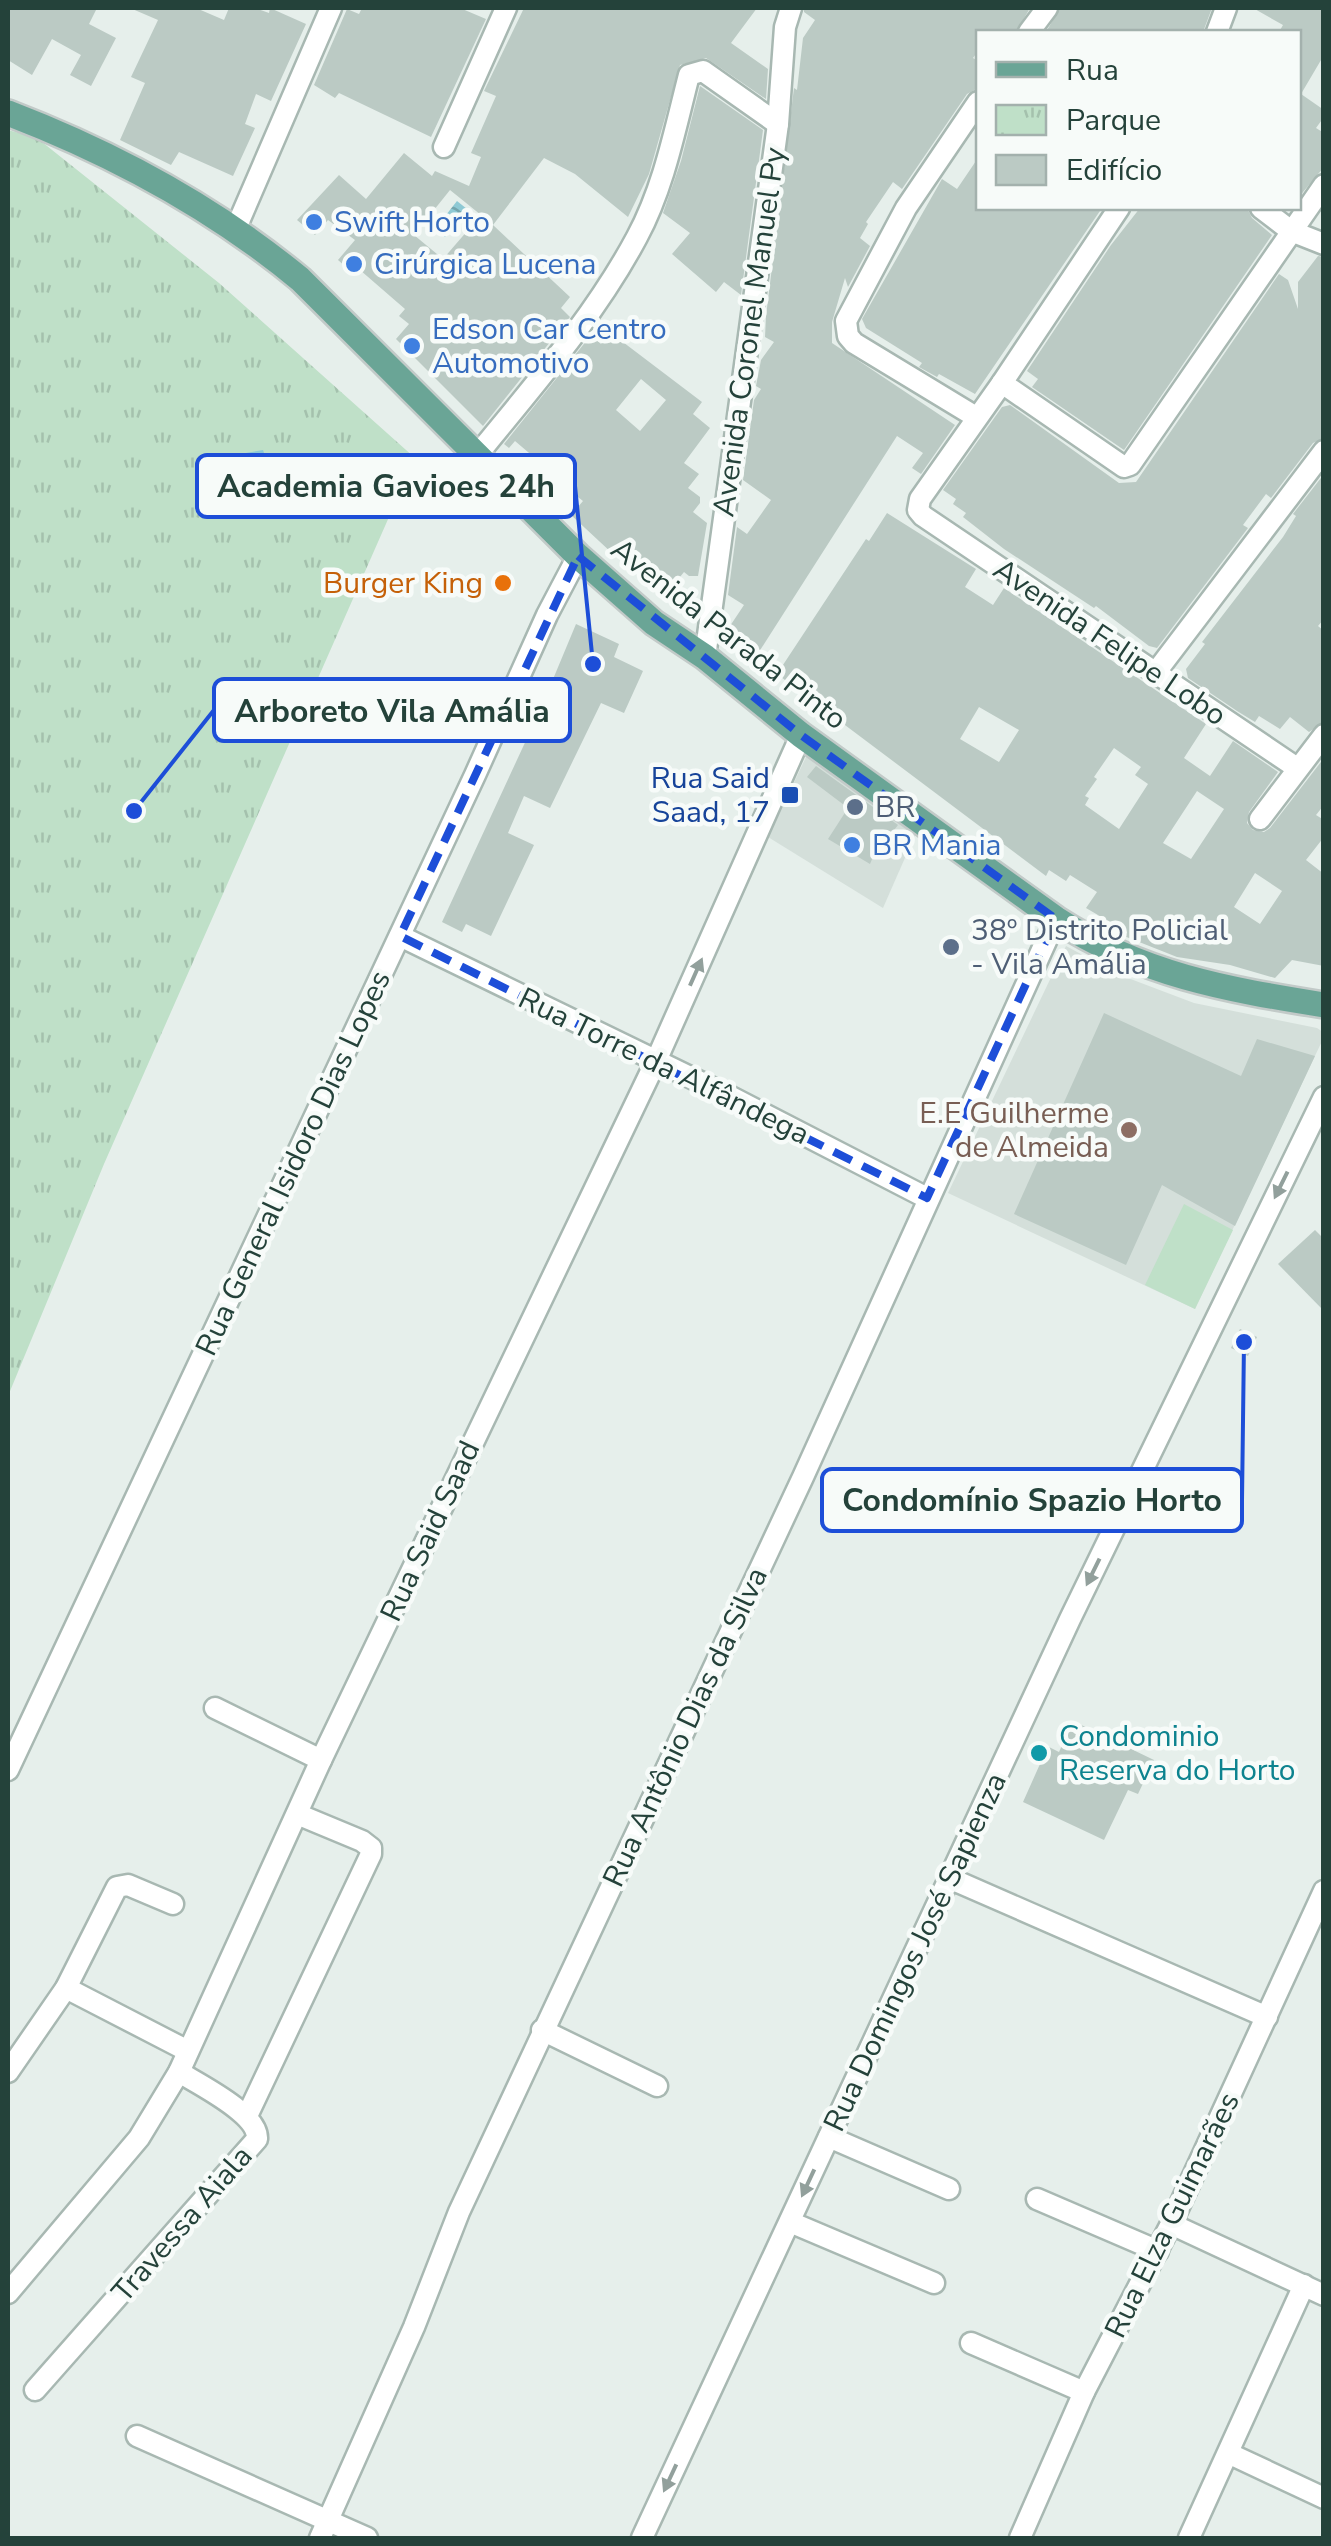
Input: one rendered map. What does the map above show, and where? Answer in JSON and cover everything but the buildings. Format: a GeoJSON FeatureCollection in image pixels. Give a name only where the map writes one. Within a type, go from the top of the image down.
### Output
{"type":"FeatureCollection","features":[{"type":"Feature","properties":{"kind":"main road","name":"Avenida Parada Pinto"},"geometry":{"type":"LineString","coordinates":[[8,113],[122,165],[236,228],[300,279],[578,556],[654,622],[705,657],[801,736],[1056,918],[1093,943],[1165,972],[1210,986],[1324,1005]]}},
{"type":"Feature","properties":{"kind":"street"},"geometry":{"type":"LineString","coordinates":[[236,228],[331,8]]}},
{"type":"Feature","properties":{"kind":"street"},"geometry":{"type":"LineString","coordinates":[[444,147],[506,8]]}},
{"type":"Feature","properties":{"kind":"street","name":"Avenida Coronel Manuel Py"},"geometry":{"type":"LineString","coordinates":[[705,657],[778,124],[785,27],[790,8]]}},
{"type":"Feature","properties":{"kind":"street"},"geometry":{"type":"LineString","coordinates":[[1031,30],[1048,8]]}},
{"type":"Feature","properties":{"kind":"street"},"geometry":{"type":"LineString","coordinates":[[478,454],[568,343],[638,236],[665,168],[689,75],[703,71],[778,124]]}},
{"type":"Feature","properties":{"kind":"street"},"geometry":{"type":"LineString","coordinates":[[976,105],[906,208],[846,321],[848,336],[854,343],[976,417],[1117,210]]}},
{"type":"Feature","properties":{"kind":"street"},"geometry":{"type":"LineString","coordinates":[[1002,383],[1128,467],[1324,185]]}},
{"type":"Feature","properties":{"kind":"street"},"geometry":{"type":"LineString","coordinates":[[1264,210],[1291,230],[1324,244]]}},
{"type":"Feature","properties":{"kind":"street","name":"Avenida Felipe Lobo"},"geometry":{"type":"LineString","coordinates":[[976,417],[920,499],[918,510],[923,516],[1296,768]]}},
{"type":"Feature","properties":{"kind":"street"},"geometry":{"type":"LineString","coordinates":[[1156,672],[1324,451]]}},
{"type":"Feature","properties":{"kind":"street","name":"Rua General Isidoro Dias Lopes"},"geometry":{"type":"LineString","coordinates":[[8,1770],[578,556]]}},
{"type":"Feature","properties":{"kind":"street","name":"Rua Said Saad"},"geometry":{"type":"LineString","coordinates":[[8,2293],[139,2138],[179,2072],[321,1760],[656,1061],[801,736]]}},
{"type":"Feature","properties":{"kind":"street"},"geometry":{"type":"LineString","coordinates":[[1260,819],[1324,736]]}},
{"type":"Feature","properties":{"kind":"street","name":"Rua Antônio Dias da Silva"},"geometry":{"type":"LineString","coordinates":[[324,2530],[414,2327],[459,2212],[803,1477],[1056,918]]}},
{"type":"Feature","properties":{"kind":"street","name":"Rua Torre da Alfândega"},"geometry":{"type":"LineString","coordinates":[[400,936],[927,1198]]}},
{"type":"Feature","properties":{"kind":"street","name":"Rua Domingos José Sapienza"},"geometry":{"type":"LineString","coordinates":[[642,2538],[1062,1636],[1324,1097]]}},
{"type":"Feature","properties":{"kind":"street"},"geometry":{"type":"LineString","coordinates":[[216,1708],[321,1760]]}},
{"type":"Feature","properties":{"kind":"street"},"geometry":{"type":"LineString","coordinates":[[247,2116],[371,1854],[371,1848],[362,1841],[297,1814]]}},
{"type":"Feature","properties":{"kind":"street"},"geometry":{"type":"LineString","coordinates":[[949,1878],[1266,2017]]}},
{"type":"Feature","properties":{"kind":"street"},"geometry":{"type":"LineString","coordinates":[[8,2072],[66,1988],[117,1887],[128,1885],[172,1904]]}},
{"type":"Feature","properties":{"kind":"street","name":"Rua Elza Guimarães"},"geometry":{"type":"LineString","coordinates":[[1027,2536],[1084,2392],[1171,2224],[1324,1891]]}},
{"type":"Feature","properties":{"kind":"street"},"geometry":{"type":"LineString","coordinates":[[66,1988],[188,2051]]}},
{"type":"Feature","properties":{"kind":"street"},"geometry":{"type":"LineString","coordinates":[[542,2030],[657,2086]]}},
{"type":"Feature","properties":{"kind":"street","name":"Travessa Aiala"},"geometry":{"type":"LineString","coordinates":[[35,2390],[254,2144],[258,2134],[247,2116],[179,2072]]}},
{"type":"Feature","properties":{"kind":"street"},"geometry":{"type":"LineString","coordinates":[[829,2137],[949,2189]]}},
{"type":"Feature","properties":{"kind":"street"},"geometry":{"type":"LineString","coordinates":[[1036,2198],[1158,2251]]}},
{"type":"Feature","properties":{"kind":"street"},"geometry":{"type":"LineString","coordinates":[[790,2222],[934,2283]]}},
{"type":"Feature","properties":{"kind":"street"},"geometry":{"type":"LineString","coordinates":[[1171,2224],[1314,2290],[1190,2538]]}},
{"type":"Feature","properties":{"kind":"street"},"geometry":{"type":"LineString","coordinates":[[971,2343],[1084,2392]]}},
{"type":"Feature","properties":{"kind":"street"},"geometry":{"type":"LineString","coordinates":[[137,2436],[324,2530],[367,2538]]}},
{"type":"Feature","properties":{"kind":"street"},"geometry":{"type":"LineString","coordinates":[[1230,2454],[1324,2498]]}},
{"type":"Feature","properties":{"kind":"highlighted area"},"geometry":{"type":"Polygon","coordinates":[[[578,556],[801,735],[1056,919],[927,1198],[400,936],[578,556]]]}},
{"type":"Feature","properties":{"kind":"shaded area"},"geometry":{"type":"Polygon","coordinates":[[[807,755],[915,835],[883,908],[768,837],[807,755]]]}},
{"type":"Feature","properties":{"kind":"shaded area","name":"E.E Guilherme de Almeida"},"geometry":{"type":"Polygon","coordinates":[[[1066,946],[1120,975],[1194,1003],[1323,1032],[1195,1309],[948,1193],[1066,946]]]}},
{"type":"Feature","properties":{"kind":"green space"},"geometry":{"type":"Polygon","coordinates":[[[8,130],[37,138],[219,283],[415,458],[104,1164],[8,1396],[8,130]]]}},
{"type":"Feature","properties":{"kind":"green space"},"geometry":{"type":"Polygon","coordinates":[[[1184,1204],[1233,1230],[1195,1309],[1145,1285],[1184,1204]]]}},
{"type":"Feature","properties":{"kind":"water"},"geometry":{"type":"Polygon","coordinates":[[[457,201],[467,209],[445,237],[435,229],[457,201]]]}},
{"type":"Feature","properties":{"kind":"water"},"geometry":{"type":"Polygon","coordinates":[[[263,450],[271,473],[255,483],[237,474],[240,454],[263,450]]]}},
{"type":"Feature","properties":{"kind":"place","name":"Swift Horto"},"geometry":{"type":"Point","coordinates":[314,222]}},
{"type":"Feature","properties":{"kind":"place","name":"Cirúrgica Lucena"},"geometry":{"type":"Point","coordinates":[354,264]}},
{"type":"Feature","properties":{"kind":"place","name":"Edson Car Centro Automotivo"},"geometry":{"type":"Point","coordinates":[412,346]}},
{"type":"Feature","properties":{"kind":"place","name":"Burger King"},"geometry":{"type":"Point","coordinates":[503,583]}},
{"type":"Feature","properties":{"kind":"place","name":"Academia Gavioes 24h"},"geometry":{"type":"Point","coordinates":[593,664]}},
{"type":"Feature","properties":{"kind":"place","name":"Rua Said Saad, 17"},"geometry":{"type":"Point","coordinates":[790,795]}},
{"type":"Feature","properties":{"kind":"place","name":"BR"},"geometry":{"type":"Point","coordinates":[855,807]}},
{"type":"Feature","properties":{"kind":"place","name":"Arboreto Vila Amália"},"geometry":{"type":"Point","coordinates":[134,811]}},
{"type":"Feature","properties":{"kind":"place","name":"BR Mania"},"geometry":{"type":"Point","coordinates":[852,845]}},
{"type":"Feature","properties":{"kind":"place","name":"38º Distrito Policial - Vila Amália"},"geometry":{"type":"Point","coordinates":[951,947]}},
{"type":"Feature","properties":{"kind":"place","name":"E.E Guilherme de Almeida"},"geometry":{"type":"Point","coordinates":[1129,1130]}},
{"type":"Feature","properties":{"kind":"place","name":"Condomínio Spazio Horto"},"geometry":{"type":"Point","coordinates":[1244,1342]}},
{"type":"Feature","properties":{"kind":"place","name":"Condominio Reserva do Horto"},"geometry":{"type":"Point","coordinates":[1039,1753]}}]}
